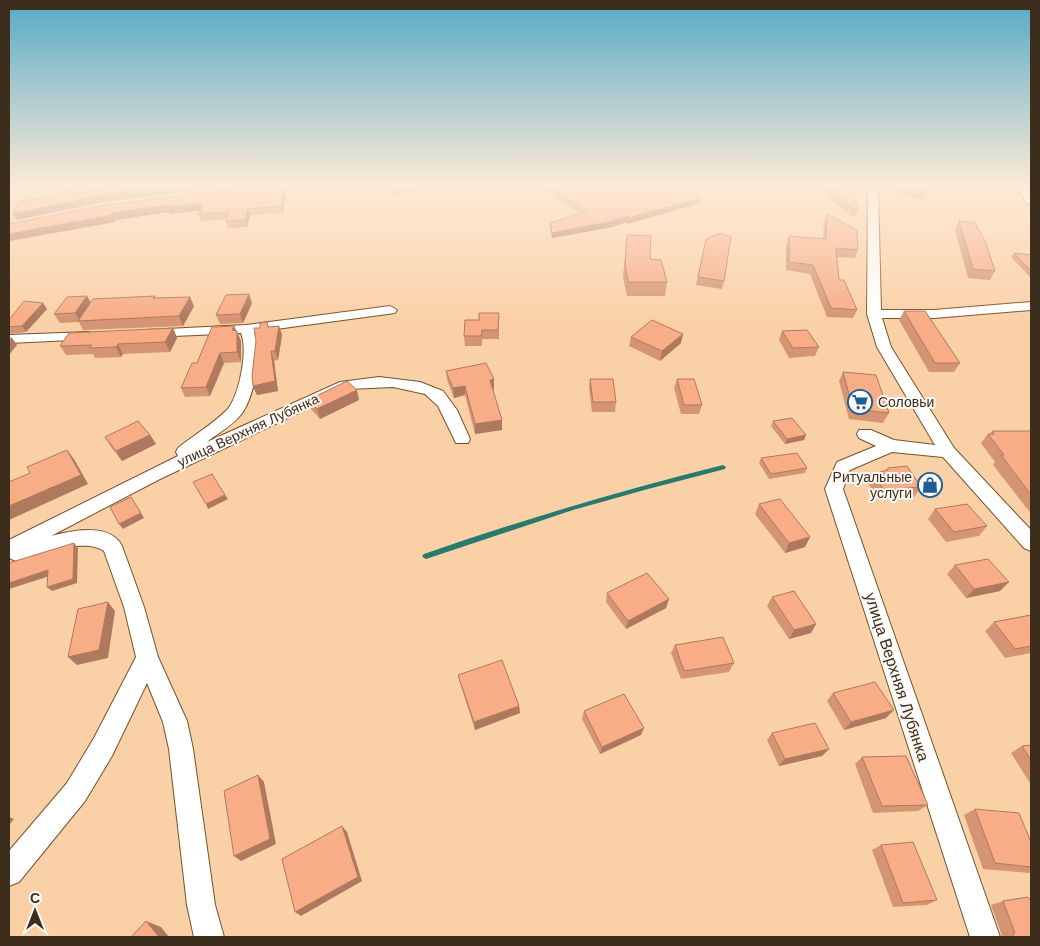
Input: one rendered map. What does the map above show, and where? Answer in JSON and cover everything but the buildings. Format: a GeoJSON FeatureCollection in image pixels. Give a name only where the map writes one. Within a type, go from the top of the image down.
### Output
{"type":"FeatureCollection","features":[{"type":"Feature","properties":{"kind":"street"},"geometry":{"type":"LineString","coordinates":[[873,231],[874,314],[884,347],[948,452],[1031,543]]}},
{"type":"Feature","properties":{"kind":"street"},"geometry":{"type":"LineString","coordinates":[[874,314],[934,314],[1031,306]]}},
{"type":"Feature","properties":{"kind":"street"},"geometry":{"type":"LineString","coordinates":[[141,334],[246,329],[390,310]]}},
{"type":"Feature","properties":{"kind":"street","name":"улица Верхняя Лубянка"},"geometry":{"type":"LineString","coordinates":[[154,474],[236,410],[241,400],[251,353],[250,335],[246,329]]}},
{"type":"Feature","properties":{"kind":"street"},"geometry":{"type":"LineString","coordinates":[[9,340],[102,336]]}},
{"type":"Feature","properties":{"kind":"street","name":"улица Верхняя Лубянка"},"geometry":{"type":"LineString","coordinates":[[9,549],[154,474],[345,385],[367,380],[414,386],[429,390],[438,395],[462,439]]}},
{"type":"Feature","properties":{"kind":"street"},"geometry":{"type":"LineString","coordinates":[[865,434],[891,446],[948,452]]}},
{"type":"Feature","properties":{"kind":"street","name":"улица Верхняя Лубянка"},"geometry":{"type":"LineString","coordinates":[[891,446],[843,466],[834,489],[985,937]]}},
{"type":"Feature","properties":{"kind":"street"},"geometry":{"type":"LineString","coordinates":[[9,555],[80,538],[98,537],[106,540],[112,546],[134,607],[148,658],[175,721],[181,749],[201,905],[209,937]]}},
{"type":"Feature","properties":{"kind":"street"},"geometry":{"type":"LineString","coordinates":[[9,872],[80,784],[103,747],[148,658]]}},
{"type":"Feature","properties":{"kind":"waterway"},"geometry":{"type":"LineString","coordinates":[[426,556],[573,508],[723,467]]}},
{"type":"Feature","properties":{"kind":"place","name":"Соловьи"},"geometry":{"type":"Point","coordinates":[860,402]}},
{"type":"Feature","properties":{"kind":"place","name":"Ритуальные услуги"},"geometry":{"type":"Point","coordinates":[930,485]}}]}
